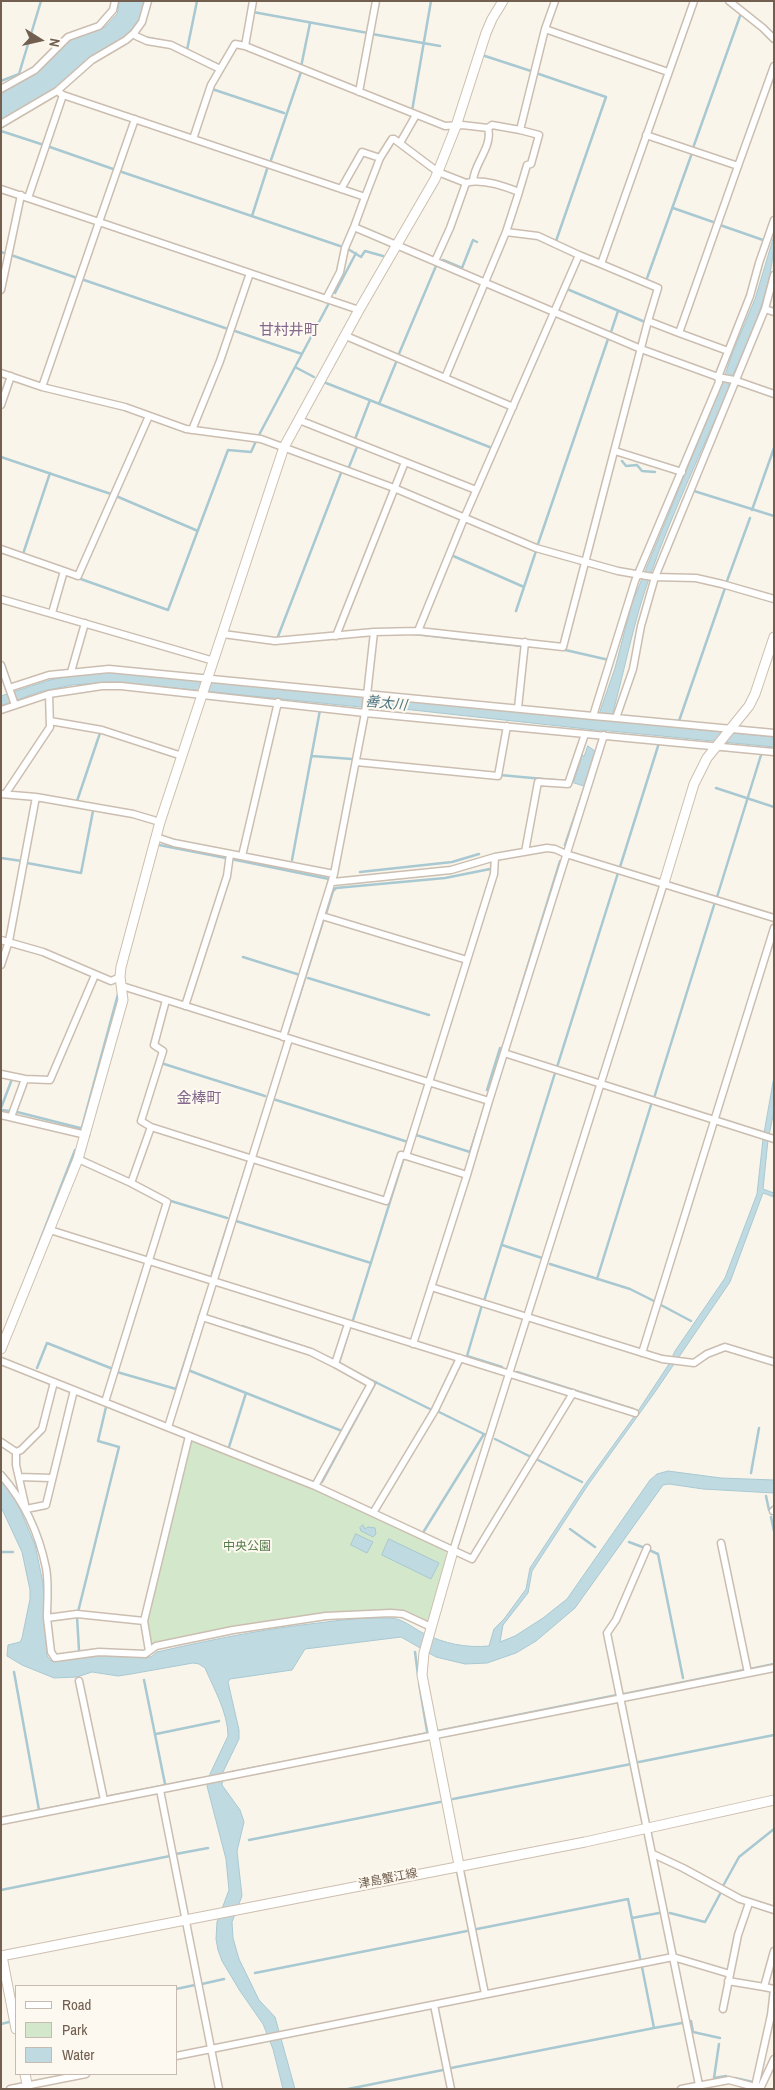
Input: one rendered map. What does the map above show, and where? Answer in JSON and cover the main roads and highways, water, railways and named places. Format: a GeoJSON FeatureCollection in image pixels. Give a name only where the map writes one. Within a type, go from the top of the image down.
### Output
{"type":"FeatureCollection","features":[{"type":"Feature","properties":{"kind":"water"},"geometry":{"type":"Polygon","coordinates":[[[120,1],[145,1],[141,17],[123,40],[90,57],[66,82],[1,120],[1,93],[38,72],[71,39],[105,27],[117,14],[120,1]]]}},
{"type":"Feature","properties":{"kind":"water"},"geometry":{"type":"Polygon","coordinates":[[[774,236],[770,275],[759,313],[728,386],[729,388],[688,480],[651,573],[612,716],[599,714],[615,668],[632,603],[755,299],[774,236]]]}},
{"type":"Feature","properties":{"kind":"water","name":"善太川"},"geometry":{"type":"Polygon","coordinates":[[[122,672],[774,737],[774,747],[600,730],[599,732],[596,730],[385,707],[360,707],[115,682],[72,685],[39,692],[1,706],[1,696],[50,680],[83,673],[122,672]]]}},
{"type":"Feature","properties":{"kind":"water"},"geometry":{"type":"Polygon","coordinates":[[[588,746],[595,751],[584,786],[571,782],[574,781],[581,755],[584,756],[588,746]]]}},
{"type":"Feature","properties":{"kind":"water"},"geometry":{"type":"Polygon","coordinates":[[[774,1077],[774,1111],[768,1140],[763,1189],[774,1193],[774,1197],[763,1193],[730,1282],[655,1392],[588,1485],[532,1571],[528,1593],[503,1625],[500,1642],[515,1636],[543,1618],[567,1599],[650,1480],[657,1474],[668,1471],[721,1478],[774,1480],[774,1493],[663,1485],[575,1608],[536,1641],[516,1653],[487,1663],[465,1664],[436,1657],[401,1637],[305,1649],[292,1670],[230,1679],[228,1682],[239,1730],[239,1739],[223,1772],[222,1785],[240,1810],[244,1822],[237,1851],[242,1896],[232,1922],[233,1938],[239,1959],[259,2000],[275,2017],[295,2089],[283,2089],[273,2049],[263,2024],[240,1991],[222,1961],[218,1950],[216,1939],[217,1922],[229,1890],[226,1859],[207,1786],[209,1776],[228,1736],[223,1710],[205,1668],[193,1663],[118,1676],[92,1672],[77,1677],[54,1678],[22,1665],[7,1656],[8,1645],[20,1642],[22,1638],[30,1590],[22,1552],[1,1507],[1,1480],[17,1502],[35,1545],[43,1583],[47,1656],[51,1661],[103,1655],[151,1657],[157,1652],[217,1639],[297,1625],[372,1618],[399,1620],[423,1633],[447,1642],[464,1646],[489,1646],[494,1629],[504,1619],[526,1589],[530,1568],[586,1483],[638,1411],[669,1364],[675,1351],[725,1278],[757,1194],[763,1139],[774,1077]]]}},
{"type":"Feature","properties":{"kind":"water"},"geometry":{"type":"Polygon","coordinates":[[[363,1525],[365,1529],[368,1527],[375,1528],[376,1534],[373,1537],[361,1531],[360,1528],[363,1525]]]}},
{"type":"Feature","properties":{"kind":"water"},"geometry":{"type":"Polygon","coordinates":[[[356,1534],[373,1542],[367,1553],[351,1545],[356,1534]]]}},
{"type":"Feature","properties":{"kind":"water"},"geometry":{"type":"Polygon","coordinates":[[[389,1539],[439,1563],[431,1579],[382,1555],[389,1539]]]}},
{"type":"Feature","properties":{"kind":"waterway"},"geometry":{"type":"LineString","coordinates":[[1,81],[19,74],[41,1]]}},
{"type":"Feature","properties":{"kind":"waterway"},"geometry":{"type":"LineString","coordinates":[[187,50],[197,1]]}},
{"type":"Feature","properties":{"kind":"waterway"},"geometry":{"type":"LineString","coordinates":[[412,111],[431,1]]}},
{"type":"Feature","properties":{"kind":"waterway"},"geometry":{"type":"LineString","coordinates":[[738,5],[774,34]]}},
{"type":"Feature","properties":{"kind":"waterway"},"geometry":{"type":"LineString","coordinates":[[253,12],[368,33]]}},
{"type":"Feature","properties":{"kind":"waterway"},"geometry":{"type":"LineString","coordinates":[[693,148],[740,16]]}},
{"type":"Feature","properties":{"kind":"waterway"},"geometry":{"type":"LineString","coordinates":[[301,67],[310,23]]}},
{"type":"Feature","properties":{"kind":"waterway"},"geometry":{"type":"LineString","coordinates":[[372,34],[440,46]]}},
{"type":"Feature","properties":{"kind":"waterway"},"geometry":{"type":"LineString","coordinates":[[144,37],[163,41]]}},
{"type":"Feature","properties":{"kind":"waterway"},"geometry":{"type":"LineString","coordinates":[[173,43],[186,49]]}},
{"type":"Feature","properties":{"kind":"waterway"},"geometry":{"type":"LineString","coordinates":[[485,56],[531,71]]}},
{"type":"Feature","properties":{"kind":"waterway"},"geometry":{"type":"LineString","coordinates":[[207,59],[219,65]]}},
{"type":"Feature","properties":{"kind":"waterway"},"geometry":{"type":"LineString","coordinates":[[270,163],[301,72]]}},
{"type":"Feature","properties":{"kind":"waterway"},"geometry":{"type":"LineString","coordinates":[[536,73],[606,97],[556,241]]}},
{"type":"Feature","properties":{"kind":"waterway"},"geometry":{"type":"LineString","coordinates":[[212,89],[284,113]]}},
{"type":"Feature","properties":{"kind":"waterway"},"geometry":{"type":"LineString","coordinates":[[1,131],[44,145]]}},
{"type":"Feature","properties":{"kind":"waterway"},"geometry":{"type":"LineString","coordinates":[[47,146],[116,170]]}},
{"type":"Feature","properties":{"kind":"waterway"},"geometry":{"type":"LineString","coordinates":[[646,281],[692,153]]}},
{"type":"Feature","properties":{"kind":"waterway"},"geometry":{"type":"LineString","coordinates":[[252,216],[268,166]]}},
{"type":"Feature","properties":{"kind":"waterway"},"geometry":{"type":"LineString","coordinates":[[119,171],[340,246]]}},
{"type":"Feature","properties":{"kind":"waterway"},"geometry":{"type":"LineString","coordinates":[[673,208],[716,223]]}},
{"type":"Feature","properties":{"kind":"waterway"},"geometry":{"type":"LineString","coordinates":[[720,225],[763,240]]}},
{"type":"Feature","properties":{"kind":"waterway"},"geometry":{"type":"LineString","coordinates":[[443,260],[462,268],[473,240],[477,242]]}},
{"type":"Feature","properties":{"kind":"waterway"},"geometry":{"type":"LineString","coordinates":[[348,249],[361,257],[365,251],[383,256]]}},
{"type":"Feature","properties":{"kind":"waterway"},"geometry":{"type":"LineString","coordinates":[[1,252],[7,254]]}},
{"type":"Feature","properties":{"kind":"waterway"},"geometry":{"type":"LineString","coordinates":[[335,293],[356,253]]}},
{"type":"Feature","properties":{"kind":"waterway"},"geometry":{"type":"LineString","coordinates":[[11,255],[77,278]]}},
{"type":"Feature","properties":{"kind":"waterway"},"geometry":{"type":"LineString","coordinates":[[398,356],[436,266]]}},
{"type":"Feature","properties":{"kind":"waterway"},"geometry":{"type":"LineString","coordinates":[[84,280],[228,329]]}},
{"type":"Feature","properties":{"kind":"waterway"},"geometry":{"type":"LineString","coordinates":[[567,289],[645,322]]}},
{"type":"Feature","properties":{"kind":"waterway"},"geometry":{"type":"LineString","coordinates":[[259,435],[329,303]]}},
{"type":"Feature","properties":{"kind":"waterway"},"geometry":{"type":"LineString","coordinates":[[611,332],[618,311]]}},
{"type":"Feature","properties":{"kind":"waterway"},"geometry":{"type":"LineString","coordinates":[[232,330],[302,354]]}},
{"type":"Feature","properties":{"kind":"waterway"},"geometry":{"type":"LineString","coordinates":[[538,544],[608,339]]}},
{"type":"Feature","properties":{"kind":"waterway"},"geometry":{"type":"LineString","coordinates":[[379,404],[397,360]]}},
{"type":"Feature","properties":{"kind":"waterway"},"geometry":{"type":"LineString","coordinates":[[295,367],[314,377]]}},
{"type":"Feature","properties":{"kind":"waterway"},"geometry":{"type":"LineString","coordinates":[[326,383],[492,448]]}},
{"type":"Feature","properties":{"kind":"waterway"},"geometry":{"type":"LineString","coordinates":[[355,439],[370,400]]}},
{"type":"Feature","properties":{"kind":"waterway"},"geometry":{"type":"LineString","coordinates":[[78,578],[168,610],[228,450],[251,452],[256,441]]}},
{"type":"Feature","properties":{"kind":"waterway"},"geometry":{"type":"LineString","coordinates":[[349,467],[357,447]]}},
{"type":"Feature","properties":{"kind":"waterway"},"geometry":{"type":"LineString","coordinates":[[752,510],[774,448]]}},
{"type":"Feature","properties":{"kind":"waterway"},"geometry":{"type":"LineString","coordinates":[[1,457],[111,494]]}},
{"type":"Feature","properties":{"kind":"waterway"},"geometry":{"type":"LineString","coordinates":[[622,461],[626,466],[637,465],[642,471],[655,472]]}},
{"type":"Feature","properties":{"kind":"waterway"},"geometry":{"type":"LineString","coordinates":[[23,554],[50,473]]}},
{"type":"Feature","properties":{"kind":"waterway"},"geometry":{"type":"LineString","coordinates":[[277,639],[341,473]]}},
{"type":"Feature","properties":{"kind":"waterway"},"geometry":{"type":"LineString","coordinates":[[694,491],[774,516]]}},
{"type":"Feature","properties":{"kind":"waterway"},"geometry":{"type":"LineString","coordinates":[[116,496],[198,531]]}},
{"type":"Feature","properties":{"kind":"waterway"},"geometry":{"type":"LineString","coordinates":[[727,581],[750,518]]}},
{"type":"Feature","properties":{"kind":"waterway"},"geometry":{"type":"LineString","coordinates":[[516,611],[536,551]]}},
{"type":"Feature","properties":{"kind":"waterway"},"geometry":{"type":"LineString","coordinates":[[451,555],[524,587]]}},
{"type":"Feature","properties":{"kind":"waterway"},"geometry":{"type":"LineString","coordinates":[[679,721],[725,588]]}},
{"type":"Feature","properties":{"kind":"waterway"},"geometry":{"type":"LineString","coordinates":[[414,634],[522,646]]}},
{"type":"Feature","properties":{"kind":"waterway"},"geometry":{"type":"LineString","coordinates":[[561,649],[609,660]]}},
{"type":"Feature","properties":{"kind":"waterway"},"geometry":{"type":"LineString","coordinates":[[292,860],[320,710]]}},
{"type":"Feature","properties":{"kind":"waterway"},"geometry":{"type":"LineString","coordinates":[[77,801],[100,733]]}},
{"type":"Feature","properties":{"kind":"waterway"},"geometry":{"type":"LineString","coordinates":[[620,867],[659,743]]}},
{"type":"Feature","properties":{"kind":"waterway"},"geometry":{"type":"LineString","coordinates":[[717,897],[761,755]]}},
{"type":"Feature","properties":{"kind":"waterway"},"geometry":{"type":"LineString","coordinates":[[312,756],[352,759]]}},
{"type":"Feature","properties":{"kind":"waterway"},"geometry":{"type":"LineString","coordinates":[[500,775],[565,781]]}},
{"type":"Feature","properties":{"kind":"waterway"},"geometry":{"type":"LineString","coordinates":[[716,788],[774,807]]}},
{"type":"Feature","properties":{"kind":"waterway"},"geometry":{"type":"LineString","coordinates":[[565,845],[584,789]]}},
{"type":"Feature","properties":{"kind":"waterway"},"geometry":{"type":"LineString","coordinates":[[27,863],[81,873],[93,811]]}},
{"type":"Feature","properties":{"kind":"waterway"},"geometry":{"type":"LineString","coordinates":[[159,845],[226,858]]}},
{"type":"Feature","properties":{"kind":"waterway"},"geometry":{"type":"LineString","coordinates":[[360,872],[452,862],[479,854]]}},
{"type":"Feature","properties":{"kind":"waterway"},"geometry":{"type":"LineString","coordinates":[[1,858],[22,861]]}},
{"type":"Feature","properties":{"kind":"waterway"},"geometry":{"type":"LineString","coordinates":[[231,859],[329,879],[328,883]]}},
{"type":"Feature","properties":{"kind":"waterway"},"geometry":{"type":"LineString","coordinates":[[514,1010],[560,861]]}},
{"type":"Feature","properties":{"kind":"waterway"},"geometry":{"type":"LineString","coordinates":[[326,914],[333,891],[336,888],[445,878],[490,869]]}},
{"type":"Feature","properties":{"kind":"waterway"},"geometry":{"type":"LineString","coordinates":[[557,1067],[618,873]]}},
{"type":"Feature","properties":{"kind":"waterway"},"geometry":{"type":"LineString","coordinates":[[654,1098],[715,902]]}},
{"type":"Feature","properties":{"kind":"waterway"},"geometry":{"type":"LineString","coordinates":[[288,1032],[324,918]]}},
{"type":"Feature","properties":{"kind":"waterway"},"geometry":{"type":"LineString","coordinates":[[243,957],[300,975]]}},
{"type":"Feature","properties":{"kind":"waterway"},"geometry":{"type":"LineString","coordinates":[[308,978],[429,1015]]}},
{"type":"Feature","properties":{"kind":"waterway"},"geometry":{"type":"LineString","coordinates":[[17,1112],[82,1127],[118,994]]}},
{"type":"Feature","properties":{"kind":"waterway"},"geometry":{"type":"LineString","coordinates":[[487,1090],[500,1048],[502,1049],[503,1046]]}},
{"type":"Feature","properties":{"kind":"waterway"},"geometry":{"type":"LineString","coordinates":[[161,1063],[265,1096]]}},
{"type":"Feature","properties":{"kind":"waterway"},"geometry":{"type":"LineString","coordinates":[[484,1301],[555,1073]]}},
{"type":"Feature","properties":{"kind":"waterway"},"geometry":{"type":"LineString","coordinates":[[1,1108],[12,1079]]}},
{"type":"Feature","properties":{"kind":"waterway"},"geometry":{"type":"LineString","coordinates":[[273,1099],[408,1142]]}},
{"type":"Feature","properties":{"kind":"waterway"},"geometry":{"type":"LineString","coordinates":[[597,1279],[651,1105]]}},
{"type":"Feature","properties":{"kind":"waterway"},"geometry":{"type":"LineString","coordinates":[[1,1110],[10,1111]]}},
{"type":"Feature","properties":{"kind":"waterway"},"geometry":{"type":"LineString","coordinates":[[416,1135],[470,1152],[478,1127]]}},
{"type":"Feature","properties":{"kind":"waterway"},"geometry":{"type":"LineString","coordinates":[[29,1269],[75,1150]]}},
{"type":"Feature","properties":{"kind":"waterway"},"geometry":{"type":"LineString","coordinates":[[353,1320],[404,1157]]}},
{"type":"Feature","properties":{"kind":"waterway"},"geometry":{"type":"LineString","coordinates":[[212,1274],[248,1161]]}},
{"type":"Feature","properties":{"kind":"waterway"},"geometry":{"type":"LineString","coordinates":[[171,1201],[227,1218]]}},
{"type":"Feature","properties":{"kind":"waterway"},"geometry":{"type":"LineString","coordinates":[[236,1221],[371,1263]]}},
{"type":"Feature","properties":{"kind":"waterway"},"geometry":{"type":"LineString","coordinates":[[502,1245],[542,1258]]}},
{"type":"Feature","properties":{"kind":"waterway"},"geometry":{"type":"LineString","coordinates":[[550,1264],[630,1289],[654,1301]]}},
{"type":"Feature","properties":{"kind":"waterway"},"geometry":{"type":"LineString","coordinates":[[117,1372],[176,1389],[203,1305]]}},
{"type":"Feature","properties":{"kind":"waterway"},"geometry":{"type":"LineString","coordinates":[[482,1305],[467,1356],[502,1367]]}},
{"type":"Feature","properties":{"kind":"waterway"},"geometry":{"type":"LineString","coordinates":[[661,1305],[691,1321]]}},
{"type":"Feature","properties":{"kind":"waterway"},"geometry":{"type":"LineString","coordinates":[[242,1326],[305,1347]]}},
{"type":"Feature","properties":{"kind":"waterway"},"geometry":{"type":"LineString","coordinates":[[342,1365],[339,1363],[349,1331]]}},
{"type":"Feature","properties":{"kind":"waterway"},"geometry":{"type":"LineString","coordinates":[[37,1368],[47,1343],[113,1369]]}},
{"type":"Feature","properties":{"kind":"waterway"},"geometry":{"type":"LineString","coordinates":[[188,1370],[342,1431]]}},
{"type":"Feature","properties":{"kind":"waterway"},"geometry":{"type":"LineString","coordinates":[[353,1371],[432,1410]]}},
{"type":"Feature","properties":{"kind":"waterway"},"geometry":{"type":"LineString","coordinates":[[517,1372],[633,1409]]}},
{"type":"Feature","properties":{"kind":"waterway"},"geometry":{"type":"LineString","coordinates":[[322,1482],[376,1382]]}},
{"type":"Feature","properties":{"kind":"waterway"},"geometry":{"type":"LineString","coordinates":[[229,1447],[246,1393]]}},
{"type":"Feature","properties":{"kind":"waterway"},"geometry":{"type":"LineString","coordinates":[[78,1612],[119,1447],[98,1441],[106,1407]]}},
{"type":"Feature","properties":{"kind":"waterway"},"geometry":{"type":"LineString","coordinates":[[437,1411],[486,1435]]}},
{"type":"Feature","properties":{"kind":"waterway"},"geometry":{"type":"LineString","coordinates":[[751,1473],[759,1428]]}},
{"type":"Feature","properties":{"kind":"waterway"},"geometry":{"type":"LineString","coordinates":[[424,1531],[484,1434]]}},
{"type":"Feature","properties":{"kind":"waterway"},"geometry":{"type":"LineString","coordinates":[[495,1439],[531,1457]]}},
{"type":"Feature","properties":{"kind":"waterway"},"geometry":{"type":"LineString","coordinates":[[536,1459],[582,1482]]}},
{"type":"Feature","properties":{"kind":"waterway"},"geometry":{"type":"LineString","coordinates":[[766,1496],[769,1510]]}},
{"type":"Feature","properties":{"kind":"waterway"},"geometry":{"type":"LineString","coordinates":[[771,1517],[774,1531]]}},
{"type":"Feature","properties":{"kind":"waterway"},"geometry":{"type":"LineString","coordinates":[[570,1529],[595,1547]]}},
{"type":"Feature","properties":{"kind":"waterway"},"geometry":{"type":"LineString","coordinates":[[629,1542],[645,1548]]}},
{"type":"Feature","properties":{"kind":"waterway"},"geometry":{"type":"LineString","coordinates":[[649,1550],[658,1554],[683,1678]]}},
{"type":"Feature","properties":{"kind":"waterway"},"geometry":{"type":"LineString","coordinates":[[1,1552],[13,1552]]}},
{"type":"Feature","properties":{"kind":"waterway"},"geometry":{"type":"LineString","coordinates":[[77,1617],[79,1650]]}},
{"type":"Feature","properties":{"kind":"waterway"},"geometry":{"type":"LineString","coordinates":[[415,1652],[418,1675]]}},
{"type":"Feature","properties":{"kind":"waterway"},"geometry":{"type":"LineString","coordinates":[[750,1669],[774,1664]]}},
{"type":"Feature","properties":{"kind":"waterway"},"geometry":{"type":"LineString","coordinates":[[624,1694],[744,1670]]}},
{"type":"Feature","properties":{"kind":"waterway"},"geometry":{"type":"LineString","coordinates":[[14,1672],[39,1810]]}},
{"type":"Feature","properties":{"kind":"waterway"},"geometry":{"type":"LineString","coordinates":[[144,1680],[165,1784]]}},
{"type":"Feature","properties":{"kind":"waterway"},"geometry":{"type":"LineString","coordinates":[[419,1683],[427,1731]]}},
{"type":"Feature","properties":{"kind":"waterway"},"geometry":{"type":"LineString","coordinates":[[398,1739],[617,1695]]}},
{"type":"Feature","properties":{"kind":"waterway"},"geometry":{"type":"LineString","coordinates":[[156,1734],[219,1721]]}},
{"type":"Feature","properties":{"kind":"waterway"},"geometry":{"type":"LineString","coordinates":[[639,1762],[774,1735]]}},
{"type":"Feature","properties":{"kind":"waterway"},"geometry":{"type":"LineString","coordinates":[[232,1772],[346,1750]]}},
{"type":"Feature","properties":{"kind":"waterway"},"geometry":{"type":"LineString","coordinates":[[453,1799],[631,1764]]}},
{"type":"Feature","properties":{"kind":"waterway"},"geometry":{"type":"LineString","coordinates":[[105,1797],[197,1779]]}},
{"type":"Feature","properties":{"kind":"waterway"},"geometry":{"type":"LineString","coordinates":[[1,1818],[100,1798]]}},
{"type":"Feature","properties":{"kind":"waterway"},"geometry":{"type":"LineString","coordinates":[[249,1840],[440,1802]]}},
{"type":"Feature","properties":{"kind":"waterway"},"geometry":{"type":"LineString","coordinates":[[723,1886],[739,1857],[774,1829]]}},
{"type":"Feature","properties":{"kind":"waterway"},"geometry":{"type":"LineString","coordinates":[[176,1854],[208,1848]]}},
{"type":"Feature","properties":{"kind":"waterway"},"geometry":{"type":"LineString","coordinates":[[1,1890],[170,1856]]}},
{"type":"Feature","properties":{"kind":"waterway"},"geometry":{"type":"LineString","coordinates":[[670,1913],[705,1922],[720,1894]]}},
{"type":"Feature","properties":{"kind":"waterway"},"geometry":{"type":"LineString","coordinates":[[477,1929],[628,1899],[640,1958]]}},
{"type":"Feature","properties":{"kind":"waterway"},"geometry":{"type":"LineString","coordinates":[[632,1918],[659,1913]]}},
{"type":"Feature","properties":{"kind":"waterway"},"geometry":{"type":"LineString","coordinates":[[255,1973],[467,1931]]}},
{"type":"Feature","properties":{"kind":"waterway"},"geometry":{"type":"LineString","coordinates":[[642,1967],[654,2028],[682,2023]]}},
{"type":"Feature","properties":{"kind":"waterway"},"geometry":{"type":"LineString","coordinates":[[202,1984],[224,1979]]}},
{"type":"Feature","properties":{"kind":"waterway"},"geometry":{"type":"LineString","coordinates":[[178,1989],[195,1985]]}},
{"type":"Feature","properties":{"kind":"waterway"},"geometry":{"type":"LineString","coordinates":[[691,2021],[693,2032],[720,2038]]}},
{"type":"Feature","properties":{"kind":"waterway"},"geometry":{"type":"LineString","coordinates":[[1,2024],[9,2022]]}},
{"type":"Feature","properties":{"kind":"waterway"},"geometry":{"type":"LineString","coordinates":[[451,2068],[654,2028]]}},
{"type":"Feature","properties":{"kind":"waterway"},"geometry":{"type":"LineString","coordinates":[[719,2044],[714,2078],[726,2076]]}},
{"type":"Feature","properties":{"kind":"waterway"},"geometry":{"type":"LineString","coordinates":[[348,2089],[443,2070]]}},
{"type":"Feature","properties":{"kind":"waterway"},"geometry":{"type":"LineString","coordinates":[[735,2078],[753,2082]]}},
{"type":"Feature","properties":{"kind":"district","name":"甘村井町"},"geometry":{"type":"Point","coordinates":[289,331]}},
{"type":"Feature","properties":{"kind":"district","name":"金棒町"},"geometry":{"type":"Point","coordinates":[199,1099]}},
{"type":"Feature","properties":{"kind":"park label","name":"中央公園"},"geometry":{"type":"Point","coordinates":[247,1547]}}]}
